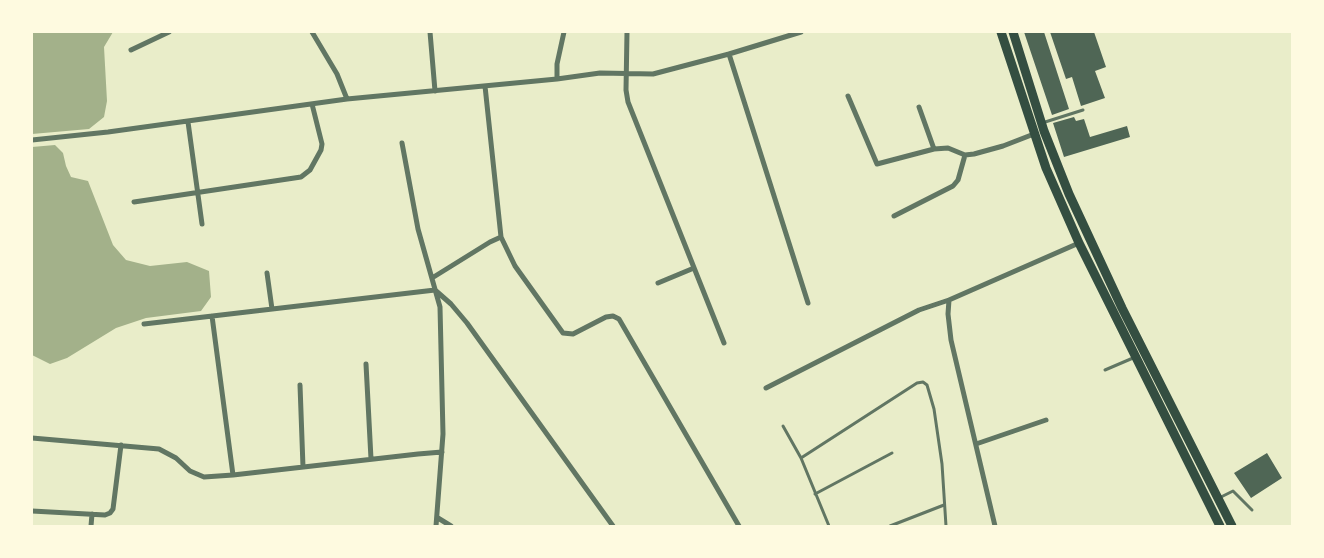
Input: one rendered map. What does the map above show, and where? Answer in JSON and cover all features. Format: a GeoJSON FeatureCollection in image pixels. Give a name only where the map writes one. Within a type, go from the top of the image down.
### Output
{"type":"FeatureCollection","features":[{"type":"Feature","properties":{"kind":"main road"},"geometry":{"type":"LineString","coordinates":[[1001,32],[1034,134],[1079,243],[1220,526]]}},
{"type":"Feature","properties":{"kind":"main road"},"geometry":{"type":"LineString","coordinates":[[1013,32],[1057,165],[1089,239],[1232,526]]}},
{"type":"Feature","properties":{"kind":"street"},"geometry":{"type":"LineString","coordinates":[[131,50],[169,32]]}},
{"type":"Feature","properties":{"kind":"street"},"geometry":{"type":"LineString","coordinates":[[312,32],[337,74],[347,99]]}},
{"type":"Feature","properties":{"kind":"street"},"geometry":{"type":"LineString","coordinates":[[430,32],[435,91]]}},
{"type":"Feature","properties":{"kind":"street"},"geometry":{"type":"LineString","coordinates":[[558,79],[557,64],[564,32]]}},
{"type":"Feature","properties":{"kind":"street"},"geometry":{"type":"LineString","coordinates":[[627,32],[626,90],[628,102],[724,343]]}},
{"type":"Feature","properties":{"kind":"street"},"geometry":{"type":"LineString","coordinates":[[32,140],[188,122],[347,99],[600,73],[653,74],[801,32]]}},
{"type":"Feature","properties":{"kind":"street"},"geometry":{"type":"LineString","coordinates":[[729,54],[808,303]]}},
{"type":"Feature","properties":{"kind":"street"},"geometry":{"type":"LineString","coordinates":[[485,86],[501,237],[515,266],[563,333],[573,334],[606,317],[613,316],[619,319],[739,526]]}},
{"type":"Feature","properties":{"kind":"street"},"geometry":{"type":"LineString","coordinates":[[848,96],[877,164],[934,149],[948,148],[965,155],[1003,146],[1034,134]]}},
{"type":"Feature","properties":{"kind":"street"},"geometry":{"type":"LineString","coordinates":[[134,202],[301,177],[306,174],[321,150],[322,144],[312,104]]}},
{"type":"Feature","properties":{"kind":"street"},"geometry":{"type":"LineString","coordinates":[[920,107],[934,149]]}},
{"type":"Feature","properties":{"kind":"street"},"geometry":{"type":"LineString","coordinates":[[188,122],[202,224]]}},
{"type":"Feature","properties":{"kind":"street"},"geometry":{"type":"LineString","coordinates":[[402,143],[418,229],[440,307],[442,452],[436,526]]}},
{"type":"Feature","properties":{"kind":"street"},"geometry":{"type":"LineString","coordinates":[[894,216],[953,186],[958,180],[965,155]]}},
{"type":"Feature","properties":{"kind":"street"},"geometry":{"type":"LineString","coordinates":[[432,278],[501,237]]}},
{"type":"Feature","properties":{"kind":"street"},"geometry":{"type":"LineString","coordinates":[[766,388],[919,310],[949,300],[1079,243]]}},
{"type":"Feature","properties":{"kind":"street"},"geometry":{"type":"LineString","coordinates":[[658,283],[694,268]]}},
{"type":"Feature","properties":{"kind":"street"},"geometry":{"type":"LineString","coordinates":[[267,273],[272,309]]}},
{"type":"Feature","properties":{"kind":"street"},"geometry":{"type":"LineString","coordinates":[[144,324],[435,290],[467,323],[613,526]]}},
{"type":"Feature","properties":{"kind":"street"},"geometry":{"type":"LineString","coordinates":[[949,300],[951,340],[995,526]]}},
{"type":"Feature","properties":{"kind":"street"},"geometry":{"type":"LineString","coordinates":[[212,316],[233,476]]}},
{"type":"Feature","properties":{"kind":"street"},"geometry":{"type":"LineString","coordinates":[[366,364],[371,459]]}},
{"type":"Feature","properties":{"kind":"street"},"geometry":{"type":"LineString","coordinates":[[300,385],[303,467]]}},
{"type":"Feature","properties":{"kind":"street"},"geometry":{"type":"LineString","coordinates":[[976,444],[1046,420]]}},
{"type":"Feature","properties":{"kind":"street"},"geometry":{"type":"LineString","coordinates":[[32,438],[159,449],[168,452],[196,476],[233,476],[442,452]]}},
{"type":"Feature","properties":{"kind":"street"},"geometry":{"type":"LineString","coordinates":[[32,511],[111,513],[121,445]]}},
{"type":"Feature","properties":{"kind":"street"},"geometry":{"type":"LineString","coordinates":[[91,526],[92,514]]}},
{"type":"Feature","properties":{"kind":"street"},"geometry":{"type":"LineString","coordinates":[[438,518],[451,526]]}},
{"type":"Feature","properties":{"kind":"lane"},"geometry":{"type":"LineString","coordinates":[[1042,123],[1083,110]]}},
{"type":"Feature","properties":{"kind":"lane"},"geometry":{"type":"LineString","coordinates":[[1105,370],[1135,357]]}},
{"type":"Feature","properties":{"kind":"lane"},"geometry":{"type":"LineString","coordinates":[[801,458],[917,383],[923,382],[927,385],[934,409],[942,464],[946,526]]}},
{"type":"Feature","properties":{"kind":"lane"},"geometry":{"type":"LineString","coordinates":[[783,426],[801,458],[829,526]]}},
{"type":"Feature","properties":{"kind":"lane"},"geometry":{"type":"LineString","coordinates":[[815,494],[892,453]]}},
{"type":"Feature","properties":{"kind":"lane"},"geometry":{"type":"LineString","coordinates":[[1218,498],[1233,491],[1252,510]]}},
{"type":"Feature","properties":{"kind":"lane"},"geometry":{"type":"LineString","coordinates":[[890,526],[945,505]]}},
{"type":"Feature","properties":{"kind":"shaded area"},"geometry":{"type":"Polygon","coordinates":[[[32,32],[113,32],[104,47],[107,101],[104,117],[89,129],[32,134],[32,32]]]}},
{"type":"Feature","properties":{"kind":"shaded area"},"geometry":{"type":"Polygon","coordinates":[[[55,145],[63,153],[71,177],[88,181],[113,245],[126,260],[150,266],[187,262],[209,271],[211,297],[201,311],[146,318],[116,328],[67,358],[50,364],[32,355],[32,147],[55,145]]]}},
{"type":"Feature","properties":{"kind":"building"},"geometry":{"type":"Polygon","coordinates":[[[1024,32],[1044,32],[1069,109],[1052,115],[1024,32]]]}},
{"type":"Feature","properties":{"kind":"building"},"geometry":{"type":"Polygon","coordinates":[[[1050,32],[1094,32],[1106,67],[1095,71],[1105,98],[1081,106],[1072,77],[1066,79],[1050,32]]]}},
{"type":"Feature","properties":{"kind":"building"},"geometry":{"type":"Polygon","coordinates":[[[1074,117],[1076,121],[1084,119],[1090,137],[1127,126],[1130,137],[1064,157],[1053,123],[1074,117]]]}},
{"type":"Feature","properties":{"kind":"building"},"geometry":{"type":"Polygon","coordinates":[[[1267,453],[1282,478],[1251,498],[1234,473],[1267,453]]]}}]}
